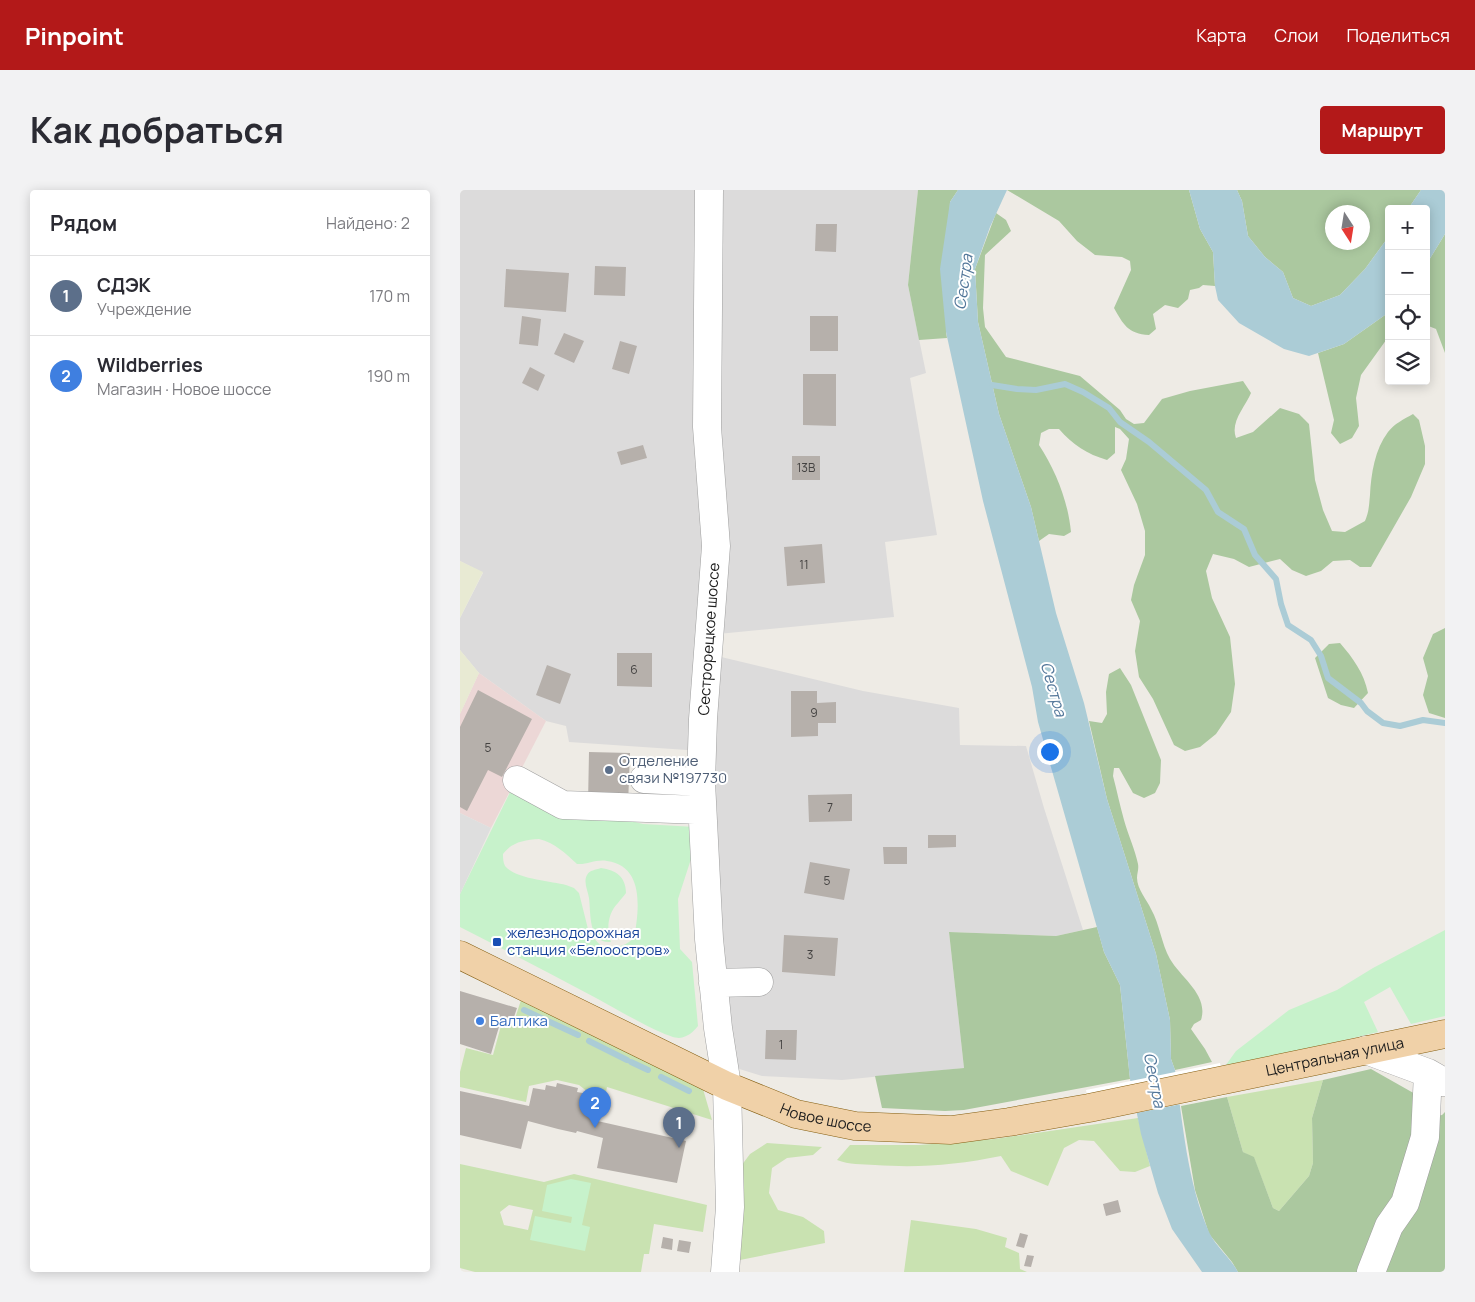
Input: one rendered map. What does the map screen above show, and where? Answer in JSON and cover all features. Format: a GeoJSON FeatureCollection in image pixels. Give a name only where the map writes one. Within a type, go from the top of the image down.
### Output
{"type":"FeatureCollection","features":[{"type":"Feature","properties":{"kind":"main road","name":"Новое шоссе"},"geometry":{"type":"LineString","coordinates":[[460,955],[727,1086],[796,1114],[855,1126],[951,1130],[1089,1108],[1223,1080]]}},
{"type":"Feature","properties":{"kind":"main road","name":"Центральная улица"},"geometry":{"type":"LineString","coordinates":[[1223,1080],[1445,1034]]}},
{"type":"Feature","properties":{"kind":"street","name":"Сестрорецкое шоссе"},"geometry":{"type":"LineString","coordinates":[[709,190],[707,427],[716,546],[703,719],[701,782],[708,940],[727,1086],[730,1207],[725,1272]]}},
{"type":"Feature","properties":{"kind":"street"},"geometry":{"type":"LineString","coordinates":[[644,779],[701,782]]}},
{"type":"Feature","properties":{"kind":"street"},"geometry":{"type":"LineString","coordinates":[[517,780],[563,806],[702,810]]}},
{"type":"Feature","properties":{"kind":"street"},"geometry":{"type":"LineString","coordinates":[[713,983],[759,982]]}},
{"type":"Feature","properties":{"kind":"street"},"geometry":{"type":"LineString","coordinates":[[1366,1050],[1436,1078],[1425,1137],[1405,1203],[1389,1226],[1372,1272]]}},
{"type":"Feature","properties":{"kind":"shaded area"},"geometry":{"type":"Polygon","coordinates":[[[460,190],[918,190],[908,285],[926,373],[910,378],[937,535],[885,542],[894,617],[718,634],[717,656],[863,691],[959,708],[960,745],[1026,746],[1083,930],[1056,936],[949,932],[964,1068],[842,1080],[762,1076],[733,1067],[702,751],[569,742],[566,726],[546,721],[479,673],[460,650],[460,618],[483,573],[460,561],[460,190]]]}},
{"type":"Feature","properties":{"kind":"shaded area"},"geometry":{"type":"Polygon","coordinates":[[[479,673],[546,721],[491,828],[460,813],[460,714],[479,673]]]}},
{"type":"Feature","properties":{"kind":"shaded area"},"geometry":{"type":"Polygon","coordinates":[[[460,813],[491,828],[460,894],[460,813]]]}},
{"type":"Feature","properties":{"kind":"green space"},"geometry":{"type":"Polygon","coordinates":[[[918,190],[958,190],[950,202],[947,338],[919,340],[908,285],[918,190]]]}},
{"type":"Feature","properties":{"kind":"green space"},"geometry":{"type":"Polygon","coordinates":[[[1007,190],[1189,190],[1200,229],[1213,252],[1215,286],[1203,285],[1190,290],[1188,299],[1178,308],[1165,305],[1153,314],[1156,329],[1149,335],[1136,333],[1123,323],[1114,308],[1131,270],[1130,261],[1122,257],[1095,255],[1077,241],[1059,221],[1007,190]]]}},
{"type":"Feature","properties":{"kind":"green space"},"geometry":{"type":"Polygon","coordinates":[[[1237,190],[1421,190],[1411,205],[1385,205],[1385,242],[1365,269],[1340,295],[1311,306],[1293,298],[1283,272],[1265,257],[1248,236],[1242,201],[1237,190]]]}},
{"type":"Feature","properties":{"kind":"green space"},"geometry":{"type":"Polygon","coordinates":[[[996,213],[1006,220],[1011,231],[985,255],[983,308],[985,327],[1006,357],[1080,376],[1120,410],[1126,419],[1134,424],[1144,423],[1162,399],[1190,391],[1243,381],[1251,393],[1235,426],[1236,438],[1253,432],[1280,408],[1299,414],[1309,424],[1315,480],[1323,510],[1332,531],[1345,532],[1365,521],[1369,508],[1374,462],[1380,446],[1388,432],[1399,422],[1413,414],[1419,420],[1425,446],[1425,464],[1411,497],[1371,567],[1360,567],[1350,560],[1333,561],[1321,571],[1306,576],[1292,570],[1280,559],[1249,567],[1234,559],[1213,554],[1206,571],[1212,598],[1230,637],[1235,684],[1231,712],[1216,734],[1200,747],[1185,751],[1174,745],[1153,699],[1139,677],[1135,651],[1140,621],[1131,600],[1134,585],[1145,555],[1145,531],[1137,504],[1121,470],[1126,459],[1129,439],[1120,429],[1115,427],[1115,453],[1107,460],[1081,448],[1059,429],[1049,429],[1041,433],[1039,445],[1051,465],[1060,487],[1067,509],[1071,532],[1064,536],[1049,534],[1039,541],[1031,507],[999,414],[978,322],[975,269],[996,213]]]}},
{"type":"Feature","properties":{"kind":"green space"},"geometry":{"type":"Polygon","coordinates":[[[1445,234],[1445,353],[1436,329],[1430,327],[1430,258],[1445,234]]]}},
{"type":"Feature","properties":{"kind":"green space"},"geometry":{"type":"Polygon","coordinates":[[[1385,315],[1385,342],[1361,375],[1356,398],[1359,426],[1352,438],[1340,444],[1331,433],[1334,420],[1318,353],[1344,344],[1385,315]]]}},
{"type":"Feature","properties":{"kind":"green space"},"geometry":{"type":"Polygon","coordinates":[[[460,561],[483,572],[460,618],[460,561]]]}},
{"type":"Feature","properties":{"kind":"green space"},"geometry":{"type":"Polygon","coordinates":[[[1445,628],[1445,718],[1429,713],[1423,695],[1428,676],[1423,658],[1433,634],[1445,628]]]}},
{"type":"Feature","properties":{"kind":"green space"},"geometry":{"type":"Polygon","coordinates":[[[1340,643],[1357,666],[1364,679],[1368,693],[1354,708],[1341,705],[1328,698],[1315,658],[1329,644],[1340,643]]]}},
{"type":"Feature","properties":{"kind":"green space"},"geometry":{"type":"Polygon","coordinates":[[[460,650],[479,673],[460,714],[460,650]]]}},
{"type":"Feature","properties":{"kind":"green space"},"geometry":{"type":"Polygon","coordinates":[[[1120,668],[1131,685],[1161,760],[1160,783],[1155,793],[1144,798],[1133,793],[1119,768],[1114,768],[1113,776],[1121,809],[1138,864],[1137,882],[1154,915],[1164,947],[1170,959],[1198,995],[1202,1011],[1201,1020],[1194,1024],[1191,1029],[1212,1062],[1175,1070],[1171,1059],[1170,1020],[1156,954],[1107,799],[1089,721],[1102,723],[1107,714],[1106,692],[1109,674],[1120,668]]]}},
{"type":"Feature","properties":{"kind":"green space"},"geometry":{"type":"Polygon","coordinates":[[[514,784],[607,815],[643,824],[695,827],[691,859],[678,899],[680,949],[692,962],[698,1026],[685,1037],[672,1037],[662,1033],[460,927],[460,894],[514,784]],[[539,839],[519,842],[510,847],[503,854],[505,866],[525,877],[574,888],[579,893],[589,933],[602,947],[619,947],[634,938],[638,903],[637,891],[634,880],[628,871],[619,865],[607,861],[577,864],[560,849],[539,839]]]}},
{"type":"Feature","properties":{"kind":"green space"},"geometry":{"type":"Polygon","coordinates":[[[601,868],[611,870],[619,875],[626,887],[626,893],[610,916],[608,927],[611,942],[598,938],[594,933],[586,884],[588,873],[601,868]]]}},
{"type":"Feature","properties":{"kind":"green space"},"geometry":{"type":"Polygon","coordinates":[[[1097,927],[1104,952],[1120,985],[1130,1079],[964,1110],[882,1108],[875,1076],[964,1068],[949,932],[1056,936],[1097,927]]]}},
{"type":"Feature","properties":{"kind":"green space"},"geometry":{"type":"Polygon","coordinates":[[[1445,930],[1445,1016],[1411,1024],[1390,987],[1364,1002],[1378,1032],[1223,1069],[1236,1051],[1289,1010],[1337,990],[1373,968],[1445,930]]]}},
{"type":"Feature","properties":{"kind":"green space"},"geometry":{"type":"Polygon","coordinates":[[[521,1000],[703,1089],[712,1120],[607,1087],[601,1117],[595,1116],[598,1100],[579,1085],[557,1080],[529,1086],[526,1102],[460,1087],[460,1072],[466,1048],[493,1055],[502,1022],[513,1025],[521,1000]]]}},
{"type":"Feature","properties":{"kind":"green space"},"geometry":{"type":"Polygon","coordinates":[[[1371,1069],[1417,1095],[1432,1117],[1442,1115],[1445,1112],[1445,1272],[1238,1272],[1209,1234],[1195,1190],[1181,1106],[1227,1097],[1243,1152],[1254,1157],[1273,1208],[1279,1211],[1309,1176],[1313,1163],[1312,1118],[1323,1080],[1371,1069]]]}},
{"type":"Feature","properties":{"kind":"green space"},"geometry":{"type":"Polygon","coordinates":[[[1323,1080],[1312,1118],[1313,1163],[1309,1176],[1279,1211],[1273,1208],[1254,1158],[1243,1152],[1227,1097],[1323,1080]]]}},
{"type":"Feature","properties":{"kind":"green space"},"geometry":{"type":"Polygon","coordinates":[[[1138,1118],[1150,1166],[1135,1172],[1120,1171],[1094,1141],[1079,1140],[1064,1148],[1048,1186],[1011,1171],[1001,1156],[969,1162],[923,1166],[856,1164],[837,1160],[850,1145],[919,1145],[995,1139],[1138,1118]]]}},
{"type":"Feature","properties":{"kind":"green space"},"geometry":{"type":"Polygon","coordinates":[[[767,1143],[822,1147],[813,1155],[787,1158],[772,1168],[769,1193],[778,1210],[803,1217],[824,1231],[825,1243],[740,1260],[742,1222],[741,1166],[750,1154],[767,1143]]]}},
{"type":"Feature","properties":{"kind":"green space"},"geometry":{"type":"Polygon","coordinates":[[[460,1164],[544,1182],[574,1174],[707,1205],[703,1232],[654,1224],[649,1254],[644,1254],[641,1272],[475,1272],[460,1268],[460,1164]],[[509,1205],[500,1212],[504,1225],[528,1230],[533,1210],[509,1205]]]}},
{"type":"Feature","properties":{"kind":"green space"},"geometry":{"type":"Polygon","coordinates":[[[571,1179],[591,1183],[582,1225],[590,1227],[585,1251],[530,1240],[535,1216],[571,1223],[572,1217],[542,1211],[547,1185],[571,1179]]]}},
{"type":"Feature","properties":{"kind":"green space"},"geometry":{"type":"Polygon","coordinates":[[[911,1220],[976,1229],[1007,1238],[1005,1247],[1019,1253],[1020,1269],[1027,1272],[904,1272],[911,1220]]]}},
{"type":"Feature","properties":{"kind":"water","name":"Сестра"},"geometry":{"type":"Polygon","coordinates":[[[958,190],[1007,190],[990,227],[975,269],[978,322],[999,414],[1031,507],[1056,613],[1084,703],[1107,799],[1156,954],[1170,1020],[1171,1059],[1175,1070],[1187,1152],[1196,1193],[1209,1232],[1238,1272],[1202,1272],[1172,1229],[1158,1193],[1141,1134],[1130,1079],[1120,985],[1104,952],[1038,722],[1032,687],[983,501],[946,332],[940,269],[950,202],[958,190]]]}},
{"type":"Feature","properties":{"kind":"water"},"geometry":{"type":"Polygon","coordinates":[[[1189,190],[1237,190],[1242,201],[1248,236],[1265,257],[1283,272],[1293,298],[1311,306],[1340,295],[1365,269],[1385,242],[1385,315],[1344,344],[1309,356],[1284,349],[1239,323],[1218,300],[1215,286],[1213,252],[1200,229],[1189,190]]]}},
{"type":"Feature","properties":{"kind":"water"},"geometry":{"type":"Polygon","coordinates":[[[1421,190],[1445,190],[1445,234],[1430,258],[1430,205],[1411,205],[1421,190]]]}},
{"type":"Feature","properties":{"kind":"pier"},"geometry":{"type":"Polygon","coordinates":[[[1220,1063],[1226,1095],[1092,1122],[1086,1090],[1220,1063]]]}},
{"type":"Feature","properties":{"kind":"building"},"geometry":{"type":"Polygon","coordinates":[[[816,224],[837,224],[836,252],[815,251],[816,224]]]}},
{"type":"Feature","properties":{"kind":"building"},"geometry":{"type":"Polygon","coordinates":[[[595,266],[626,267],[625,296],[594,295],[595,266]]]}},
{"type":"Feature","properties":{"kind":"building"},"geometry":{"type":"Polygon","coordinates":[[[506,269],[569,273],[566,312],[504,307],[506,269]]]}},
{"type":"Feature","properties":{"kind":"building"},"geometry":{"type":"Polygon","coordinates":[[[522,316],[541,319],[538,346],[519,344],[522,316]]]}},
{"type":"Feature","properties":{"kind":"building"},"geometry":{"type":"Polygon","coordinates":[[[810,316],[838,316],[838,351],[810,351],[810,316]]]}},
{"type":"Feature","properties":{"kind":"building"},"geometry":{"type":"Polygon","coordinates":[[[564,333],[584,341],[574,363],[554,354],[564,333]]]}},
{"type":"Feature","properties":{"kind":"building"},"geometry":{"type":"Polygon","coordinates":[[[620,341],[637,346],[629,374],[612,369],[620,341]]]}},
{"type":"Feature","properties":{"kind":"building"},"geometry":{"type":"Polygon","coordinates":[[[530,367],[545,375],[538,391],[522,383],[530,367]]]}},
{"type":"Feature","properties":{"kind":"building"},"geometry":{"type":"Polygon","coordinates":[[[803,374],[836,374],[836,426],[803,425],[803,374]]]}},
{"type":"Feature","properties":{"kind":"building"},"geometry":{"type":"Polygon","coordinates":[[[643,445],[647,458],[621,465],[617,452],[643,445]]]}},
{"type":"Feature","properties":{"kind":"building"},"geometry":{"type":"Polygon","coordinates":[[[792,456],[820,456],[820,480],[792,480],[792,456]]]}},
{"type":"Feature","properties":{"kind":"building"},"geometry":{"type":"Polygon","coordinates":[[[822,544],[825,583],[787,586],[784,547],[822,544]]]}},
{"type":"Feature","properties":{"kind":"building"},"geometry":{"type":"Polygon","coordinates":[[[617,653],[652,653],[652,687],[617,686],[617,653]]]}},
{"type":"Feature","properties":{"kind":"building"},"geometry":{"type":"Polygon","coordinates":[[[547,665],[571,674],[560,704],[536,695],[547,665]]]}},
{"type":"Feature","properties":{"kind":"building"},"geometry":{"type":"Polygon","coordinates":[[[478,690],[532,719],[502,777],[488,770],[467,811],[460,807],[460,727],[478,690]]]}},
{"type":"Feature","properties":{"kind":"building"},"geometry":{"type":"Polygon","coordinates":[[[791,691],[817,691],[817,703],[836,702],[836,723],[818,723],[818,736],[791,737],[791,691]]]}},
{"type":"Feature","properties":{"kind":"building","name":"Отделение связи №197730"},"geometry":{"type":"Polygon","coordinates":[[[589,752],[630,753],[628,805],[588,804],[589,752]]]}},
{"type":"Feature","properties":{"kind":"building"},"geometry":{"type":"Polygon","coordinates":[[[852,794],[852,821],[809,822],[808,795],[852,794]]]}},
{"type":"Feature","properties":{"kind":"building"},"geometry":{"type":"Polygon","coordinates":[[[928,835],[956,835],[956,847],[928,848],[928,835]]]}},
{"type":"Feature","properties":{"kind":"building"},"geometry":{"type":"Polygon","coordinates":[[[883,847],[907,847],[907,864],[884,864],[883,847]]]}},
{"type":"Feature","properties":{"kind":"building"},"geometry":{"type":"Polygon","coordinates":[[[810,862],[850,869],[844,900],[804,893],[810,862]]]}},
{"type":"Feature","properties":{"kind":"building"},"geometry":{"type":"Polygon","coordinates":[[[784,935],[838,938],[835,976],[782,972],[784,935]]]}},
{"type":"Feature","properties":{"kind":"building","name":"Балтика"},"geometry":{"type":"Polygon","coordinates":[[[460,991],[517,1008],[512,1023],[501,1020],[491,1054],[460,1044],[460,991]]]}},
{"type":"Feature","properties":{"kind":"building"},"geometry":{"type":"Polygon","coordinates":[[[766,1030],[797,1030],[796,1060],[765,1059],[766,1030]]]}},
{"type":"Feature","properties":{"kind":"building"},"geometry":{"type":"Polygon","coordinates":[[[557,1083],[578,1088],[577,1092],[588,1094],[587,1100],[597,1102],[593,1120],[686,1141],[677,1183],[597,1168],[603,1138],[577,1131],[576,1133],[528,1121],[521,1149],[460,1135],[460,1091],[529,1106],[533,1088],[545,1090],[546,1085],[556,1087],[557,1083]]]}},
{"type":"Feature","properties":{"kind":"building"},"geometry":{"type":"Polygon","coordinates":[[[1118,1200],[1121,1212],[1106,1216],[1103,1204],[1118,1200]]]}},
{"type":"Feature","properties":{"kind":"building"},"geometry":{"type":"Polygon","coordinates":[[[1020,1233],[1028,1235],[1024,1248],[1016,1246],[1020,1233]]]}},
{"type":"Feature","properties":{"kind":"building"},"geometry":{"type":"Polygon","coordinates":[[[663,1237],[673,1239],[672,1250],[661,1248],[663,1237]]]}},
{"type":"Feature","properties":{"kind":"building"},"geometry":{"type":"Polygon","coordinates":[[[679,1240],[691,1242],[689,1253],[677,1251],[679,1240]]]}},
{"type":"Feature","properties":{"kind":"building"},"geometry":{"type":"Polygon","coordinates":[[[1027,1255],[1034,1256],[1031,1267],[1024,1266],[1027,1255]]]}},
{"type":"Feature","properties":{"kind":"waterway"},"geometry":{"type":"LineString","coordinates":[[992,385],[1036,390],[1065,384],[1083,392],[1109,408],[1120,422],[1149,442],[1206,490],[1218,512],[1244,529],[1255,555],[1276,579],[1288,625],[1311,640],[1321,656],[1328,678],[1361,703],[1367,711],[1383,723],[1400,726],[1423,720],[1445,723]]}},
{"type":"Feature","properties":{"kind":"waterway"},"geometry":{"type":"LineString","coordinates":[[524,1010],[578,1035]]}},
{"type":"Feature","properties":{"kind":"waterway"},"geometry":{"type":"LineString","coordinates":[[589,1041],[627,1060]]}},
{"type":"Feature","properties":{"kind":"waterway"},"geometry":{"type":"LineString","coordinates":[[631,1062],[648,1070]]}},
{"type":"Feature","properties":{"kind":"waterway"},"geometry":{"type":"LineString","coordinates":[[661,1077],[689,1091]]}},
{"type":"Feature","properties":{"kind":"place","name":"Отделение связи №197730"},"geometry":{"type":"Point","coordinates":[609,770]}},
{"type":"Feature","properties":{"kind":"place","name":"железнодорожная станция «Белоостров»"},"geometry":{"type":"Point","coordinates":[497,942]}},
{"type":"Feature","properties":{"kind":"place","name":"Балтика"},"geometry":{"type":"Point","coordinates":[480,1021]}},
{"type":"Feature","properties":{"kind":"place","name":"Wildberries"},"geometry":{"type":"Point","coordinates":[595,1128]}},
{"type":"Feature","properties":{"kind":"place","name":"СДЭК"},"geometry":{"type":"Point","coordinates":[679,1148]}}]}
